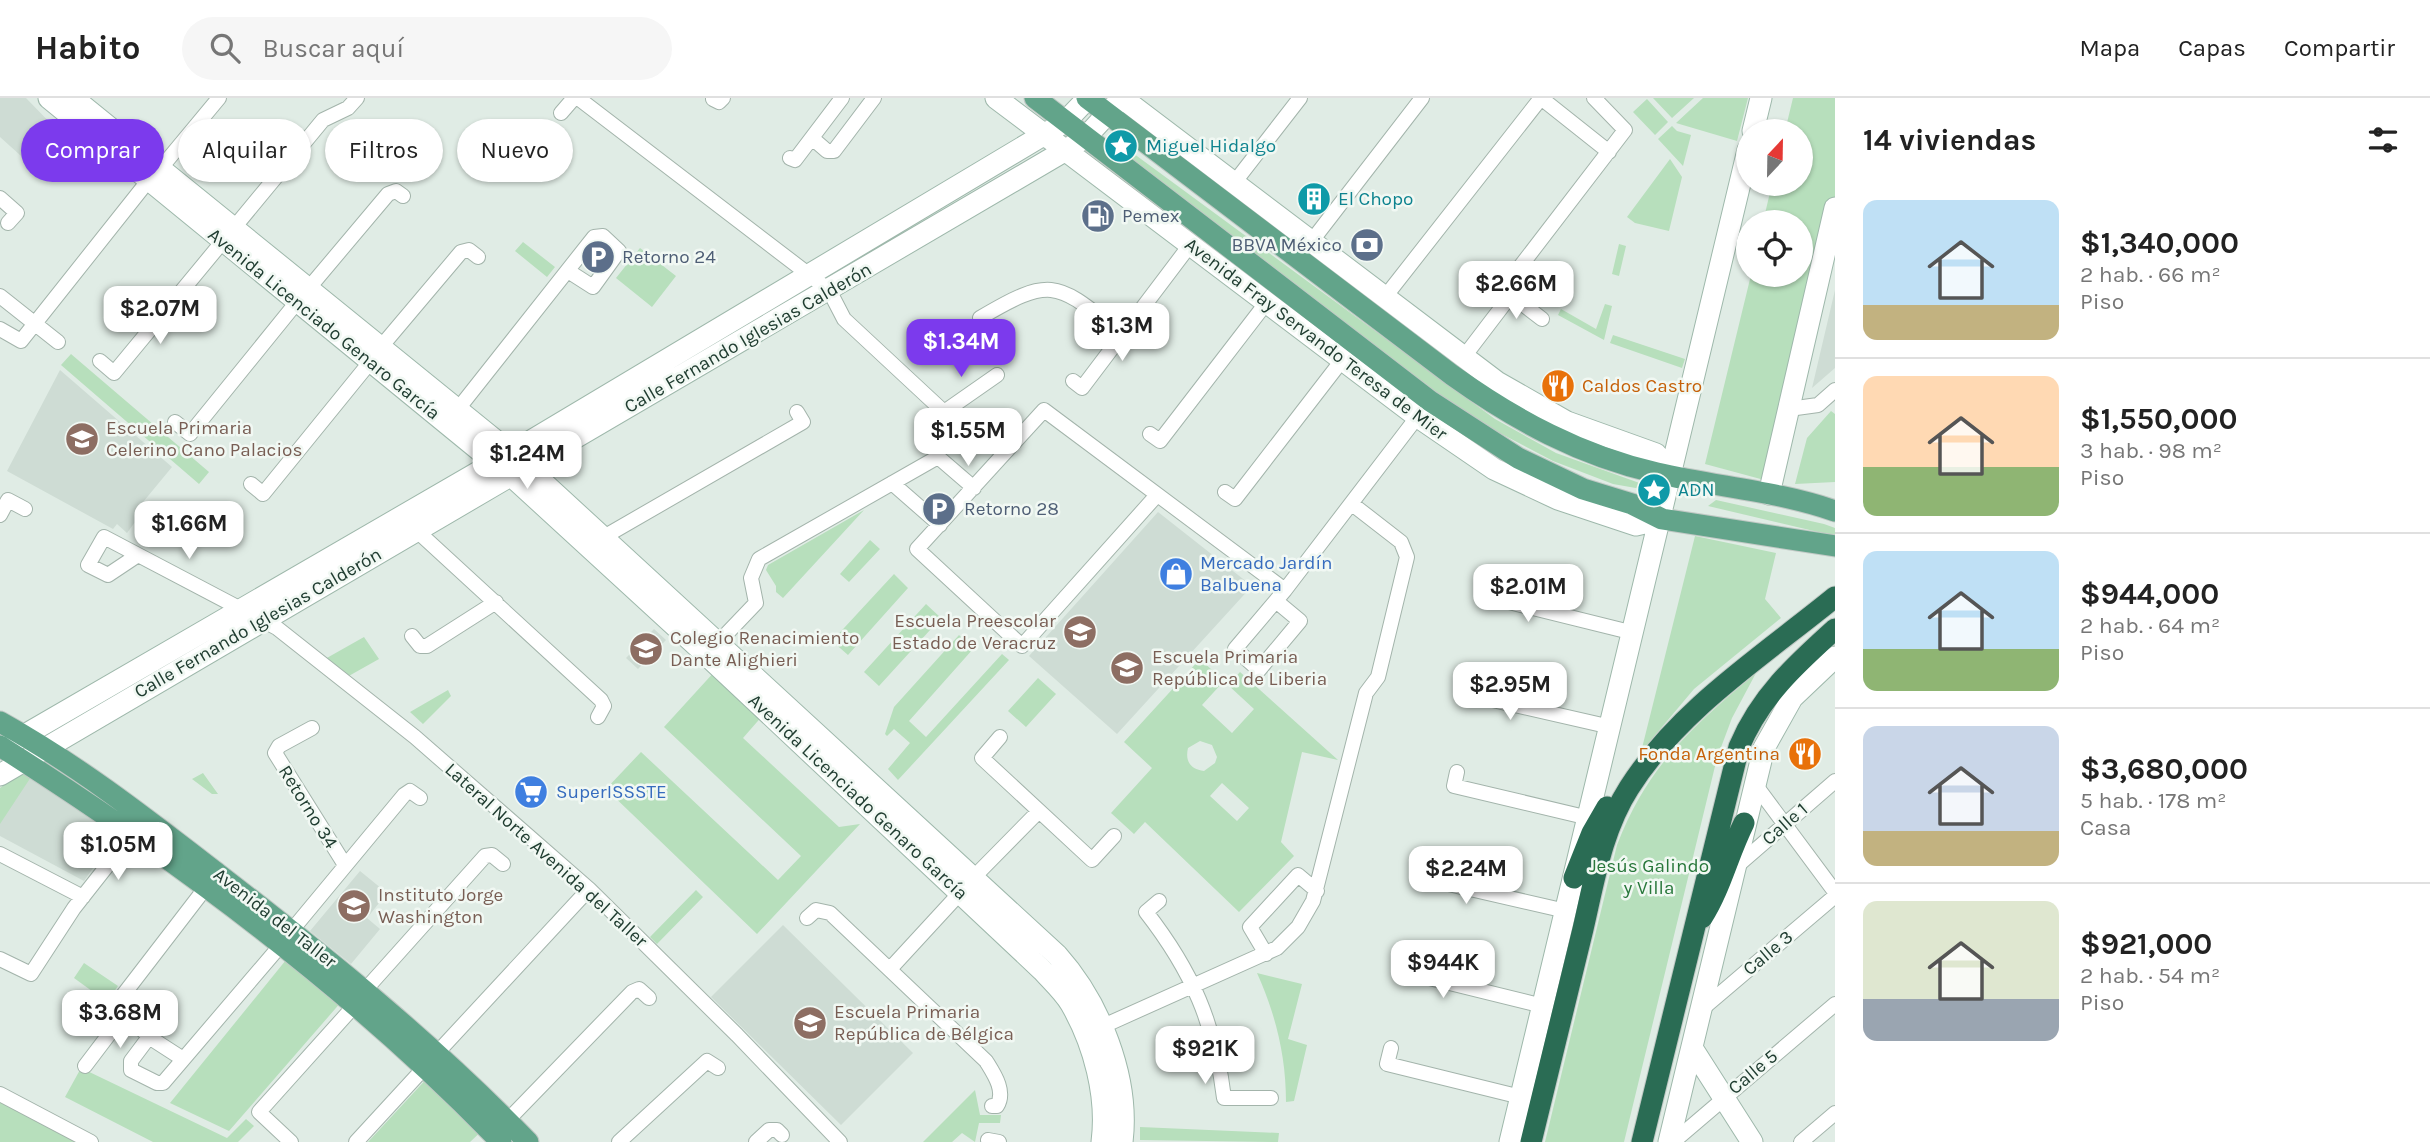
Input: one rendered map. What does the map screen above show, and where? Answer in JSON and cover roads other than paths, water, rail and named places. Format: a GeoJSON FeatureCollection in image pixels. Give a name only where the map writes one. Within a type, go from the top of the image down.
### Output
{"type":"FeatureCollection","features":[{"type":"Feature","properties":{"kind":"highway"},"geometry":{"type":"LineString","coordinates":[[1574,878],[1603,812],[1646,763],[1693,713],[1835,597]]}},
{"type":"Feature","properties":{"kind":"highway"},"geometry":{"type":"LineString","coordinates":[[1642,1142],[1731,775],[1746,732],[1757,710],[1784,675],[1835,629]]}},
{"type":"Feature","properties":{"kind":"highway"},"geometry":{"type":"LineString","coordinates":[[1531,1142],[1605,842],[1616,812],[1646,763]]}},
{"type":"Feature","properties":{"kind":"highway"},"geometry":{"type":"LineString","coordinates":[[1692,935],[1717,895],[1730,851],[1744,824]]}},
{"type":"Feature","properties":{"kind":"main road","name":"Avenida Fray Servando Teresa de Mier"},"geometry":{"type":"LineString","coordinates":[[1035,98],[1424,409],[1583,489],[1632,504],[1662,519],[1834,546]]}},
{"type":"Feature","properties":{"kind":"main road"},"geometry":{"type":"LineString","coordinates":[[1087,98],[1117,103],[1452,375],[1514,418],[1587,452],[1670,476],[1830,507]]}},
{"type":"Feature","properties":{"kind":"main road","name":"Avenida del Taller"},"geometry":{"type":"LineString","coordinates":[[0,722],[25,735],[134,809],[211,881],[361,997],[431,1060],[495,1134],[528,1142]]}},
{"type":"Feature","properties":{"kind":"main road","name":"Avenida del Taller"},"geometry":{"type":"LineString","coordinates":[[1,747],[133,834],[211,881]]}},
{"type":"Feature","properties":{"kind":"street","name":"Avenida Licenciado Genaro García"},"geometry":{"type":"LineString","coordinates":[[49,98],[85,119]]}},
{"type":"Feature","properties":{"kind":"street","name":"Avenida Licenciado Genaro García"},"geometry":{"type":"LineString","coordinates":[[73,98],[87,119]]}},
{"type":"Feature","properties":{"kind":"street"},"geometry":{"type":"LineString","coordinates":[[164,163],[219,98]]}},
{"type":"Feature","properties":{"kind":"street"},"geometry":{"type":"LineString","coordinates":[[100,361],[114,373],[323,120],[348,108],[357,98]]}},
{"type":"Feature","properties":{"kind":"street"},"geometry":{"type":"LineString","coordinates":[[561,113],[576,98],[829,290],[844,319],[944,412],[997,375]]}},
{"type":"Feature","properties":{"kind":"street"},"geometry":{"type":"LineString","coordinates":[[790,158],[795,160],[842,98]]}},
{"type":"Feature","properties":{"kind":"street"},"geometry":{"type":"LineString","coordinates":[[811,138],[827,151],[834,151],[874,98]]}},
{"type":"Feature","properties":{"kind":"street","name":"Avenida Fray Servando Teresa de Mier"},"geometry":{"type":"LineString","coordinates":[[996,98],[1343,359],[1424,409]]}},
{"type":"Feature","properties":{"kind":"street","name":"Calle Fernando Iglesias Calderón"},"geometry":{"type":"LineString","coordinates":[[0,775],[416,530],[510,465],[809,276],[1065,122],[1087,98]]}},
{"type":"Feature","properties":{"kind":"street"},"geometry":{"type":"LineString","coordinates":[[1234,183],[1300,98]]}},
{"type":"Feature","properties":{"kind":"street"},"geometry":{"type":"LineString","coordinates":[[1311,242],[1422,98]]}},
{"type":"Feature","properties":{"kind":"street"},"geometry":{"type":"LineString","coordinates":[[1385,298],[1541,98],[1609,152]]}},
{"type":"Feature","properties":{"kind":"street"},"geometry":{"type":"LineString","coordinates":[[1542,319],[1503,289],[1625,130],[1594,98]]}},
{"type":"Feature","properties":{"kind":"street"},"geometry":{"type":"LineString","coordinates":[[1756,119],[1761,98]]}},
{"type":"Feature","properties":{"kind":"street"},"geometry":{"type":"LineString","coordinates":[[1117,103],[1234,183],[1463,358],[1547,412],[1656,454],[1670,476]]}},
{"type":"Feature","properties":{"kind":"street","name":"Calle Fernando Iglesias Calderón"},"geometry":{"type":"LineString","coordinates":[[1,747],[241,609],[829,290],[1066,150],[1086,137],[1117,103]]}},
{"type":"Feature","properties":{"kind":"street"},"geometry":{"type":"LineString","coordinates":[[0,329],[21,341],[148,182]]}},
{"type":"Feature","properties":{"kind":"street","name":"Avenida Licenciado Genaro García"},"geometry":{"type":"LineString","coordinates":[[163,182],[602,538],[659,601]]}},
{"type":"Feature","properties":{"kind":"street"},"geometry":{"type":"LineString","coordinates":[[175,422],[190,434],[387,194],[396,191],[403,196]]}},
{"type":"Feature","properties":{"kind":"street"},"geometry":{"type":"LineString","coordinates":[[1510,1142],[1662,519],[1737,196]]}},
{"type":"Feature","properties":{"kind":"street"},"geometry":{"type":"LineString","coordinates":[[0,198],[17,213],[8,223]]}},
{"type":"Feature","properties":{"kind":"street"},"geometry":{"type":"LineString","coordinates":[[1769,494],[1835,208]]}},
{"type":"Feature","properties":{"kind":"street"},"geometry":{"type":"LineString","coordinates":[[1073,381],[1082,388],[1190,245]]}},
{"type":"Feature","properties":{"kind":"street"},"geometry":{"type":"LineString","coordinates":[[251,484],[263,494],[461,252],[469,250],[478,257]]}},
{"type":"Feature","properties":{"kind":"street"},"geometry":{"type":"LineString","coordinates":[[458,409],[568,271]]}},
{"type":"Feature","properties":{"kind":"street"},"geometry":{"type":"LineString","coordinates":[[989,335],[980,318],[1020,294],[1040,289],[1072,296],[1122,334]]}},
{"type":"Feature","properties":{"kind":"street"},"geometry":{"type":"LineString","coordinates":[[1463,358],[1511,295]]}},
{"type":"Feature","properties":{"kind":"street"},"geometry":{"type":"LineString","coordinates":[[0,296],[58,342]]}},
{"type":"Feature","properties":{"kind":"street"},"geometry":{"type":"LineString","coordinates":[[1150,434],[1160,441],[1267,302]]}},
{"type":"Feature","properties":{"kind":"street","name":"Avenida Licenciado Genaro García"},"geometry":{"type":"LineString","coordinates":[[375,354],[458,409],[510,465],[1090,999],[1120,1088],[1113,1139]]}},
{"type":"Feature","properties":{"kind":"street"},"geometry":{"type":"LineString","coordinates":[[1225,492],[1235,499],[1343,359]]}},
{"type":"Feature","properties":{"kind":"street"},"geometry":{"type":"LineString","coordinates":[[1788,409],[1818,404],[1835,390]]}},
{"type":"Feature","properties":{"kind":"street"},"geometry":{"type":"LineString","coordinates":[[1157,495],[1022,646],[917,549],[1044,410],[1157,495],[1281,596],[1300,621],[1259,670],[1235,649],[1281,596],[1424,409]]}},
{"type":"Feature","properties":{"kind":"street"},"geometry":{"type":"LineString","coordinates":[[602,538],[803,422],[797,412]]}},
{"type":"Feature","properties":{"kind":"street"},"geometry":{"type":"LineString","coordinates":[[712,650],[756,603],[751,578],[758,559],[938,457],[974,488]]}},
{"type":"Feature","properties":{"kind":"street"},"geometry":{"type":"LineString","coordinates":[[892,483],[940,525]]}},
{"type":"Feature","properties":{"kind":"street"},"geometry":{"type":"LineString","coordinates":[[0,515],[8,500],[25,509]]}},
{"type":"Feature","properties":{"kind":"street"},"geometry":{"type":"LineString","coordinates":[[1101,1027],[1266,954],[1293,934],[1317,891],[1366,693],[1378,677],[1407,549],[1352,504]]}},
{"type":"Feature","properties":{"kind":"street"},"geometry":{"type":"LineString","coordinates":[[416,530],[601,700],[604,706],[598,717]]}},
{"type":"Feature","properties":{"kind":"street","name":"Lateral Norte Avenida del Taller"},"geometry":{"type":"LineString","coordinates":[[138,555],[277,628],[415,737],[589,889],[737,1035],[839,1142]]}},
{"type":"Feature","properties":{"kind":"street"},"geometry":{"type":"LineString","coordinates":[[1503,589],[1501,600],[1634,633]]}},
{"type":"Feature","properties":{"kind":"street"},"geometry":{"type":"LineString","coordinates":[[412,636],[420,646],[427,646],[496,602]]}},
{"type":"Feature","properties":{"kind":"street"},"geometry":{"type":"LineString","coordinates":[[1671,1142],[1764,748],[1780,715],[1803,686],[1835,657]]}},
{"type":"Feature","properties":{"kind":"street"},"geometry":{"type":"LineString","coordinates":[[1479,678],[1475,696],[1611,727]]}},
{"type":"Feature","properties":{"kind":"street","name":"Retorno 34"},"geometry":{"type":"LineString","coordinates":[[313,728],[279,746],[275,753],[345,865]]}},
{"type":"Feature","properties":{"kind":"street"},"geometry":{"type":"LineString","coordinates":[[1000,737],[982,758],[1092,860],[1114,836]]}},
{"type":"Feature","properties":{"kind":"street"},"geometry":{"type":"LineString","coordinates":[[1457,772],[1454,786],[1589,818]]}},
{"type":"Feature","properties":{"kind":"street","name":"Calle 1"},"geometry":{"type":"LineString","coordinates":[[1735,867],[1835,781]]}},
{"type":"Feature","properties":{"kind":"street"},"geometry":{"type":"LineString","coordinates":[[1754,783],[1835,894]]}},
{"type":"Feature","properties":{"kind":"street"},"geometry":{"type":"LineString","coordinates":[[149,1037],[131,1062],[131,1070],[163,1083],[407,791],[420,798]]}},
{"type":"Feature","properties":{"kind":"street"},"geometry":{"type":"LineString","coordinates":[[890,969],[1039,811]]}},
{"type":"Feature","properties":{"kind":"street"},"geometry":{"type":"LineString","coordinates":[[0,959],[31,974],[83,897],[133,834]]}},
{"type":"Feature","properties":{"kind":"street"},"geometry":{"type":"LineString","coordinates":[[0,854],[83,897]]}},
{"type":"Feature","properties":{"kind":"street"},"geometry":{"type":"LineString","coordinates":[[291,1142],[259,1112],[485,856],[492,855],[503,864]]}},
{"type":"Feature","properties":{"kind":"street"},"geometry":{"type":"LineString","coordinates":[[1434,864],[1431,880],[1566,911]]}},
{"type":"Feature","properties":{"kind":"street"},"geometry":{"type":"LineString","coordinates":[[1266,954],[1250,926],[1298,875],[1317,891]]}},
{"type":"Feature","properties":{"kind":"street"},"geometry":{"type":"LineString","coordinates":[[183,1059],[149,1037],[117,1003],[211,881]]}},
{"type":"Feature","properties":{"kind":"street"},"geometry":{"type":"LineString","coordinates":[[356,1142],[589,889]]}},
{"type":"Feature","properties":{"kind":"street","name":"Calle 3"},"geometry":{"type":"LineString","coordinates":[[1701,1010],[1835,894]]}},
{"type":"Feature","properties":{"kind":"street"},"geometry":{"type":"LineString","coordinates":[[1159,901],[1146,912],[1175,949],[1195,986],[1216,1049],[1224,1098],[1271,1098]]}},
{"type":"Feature","properties":{"kind":"street"},"geometry":{"type":"LineString","coordinates":[[807,918],[816,910],[826,910],[986,1061],[996,1078],[1001,1098],[997,1106],[992,1106]]}},
{"type":"Feature","properties":{"kind":"street"},"geometry":{"type":"LineString","coordinates":[[1412,957],[1409,973],[1542,1006]]}},
{"type":"Feature","properties":{"kind":"street","name":"Avenida Licenciado Genaro García"},"geometry":{"type":"LineString","coordinates":[[1050,962],[1093,1057],[1113,1139]]}},
{"type":"Feature","properties":{"kind":"street"},"geometry":{"type":"LineString","coordinates":[[495,1134],[632,992],[639,989],[649,998]]}},
{"type":"Feature","properties":{"kind":"street","name":"Calle 5"},"geometry":{"type":"LineString","coordinates":[[1671,1142],[1835,1004]]}},
{"type":"Feature","properties":{"kind":"street"},"geometry":{"type":"LineString","coordinates":[[85,1066],[126,1012]]}},
{"type":"Feature","properties":{"kind":"street"},"geometry":{"type":"LineString","coordinates":[[1391,1048],[1387,1064],[1521,1097]]}},
{"type":"Feature","properties":{"kind":"street"},"geometry":{"type":"LineString","coordinates":[[1690,1055],[1752,1142]]}},
{"type":"Feature","properties":{"kind":"street"},"geometry":{"type":"LineString","coordinates":[[619,1142],[707,1061],[718,1068]]}},
{"type":"Feature","properties":{"kind":"street"},"geometry":{"type":"LineString","coordinates":[[0,1094],[91,1142]]}},
{"type":"Feature","properties":{"kind":"street"},"geometry":{"type":"LineString","coordinates":[[1801,1142],[1835,1113]]}},
{"type":"Feature","properties":{"kind":"street"},"geometry":{"type":"LineString","coordinates":[[756,1142],[769,1130],[777,1130],[782,1135]]}},
{"type":"Feature","properties":{"kind":"place","name":"Miguel Hidalgo"},"geometry":{"type":"Point","coordinates":[1121,146]}},
{"type":"Feature","properties":{"kind":"place","name":"El Chopo"},"geometry":{"type":"Point","coordinates":[1314,199]}},
{"type":"Feature","properties":{"kind":"place","name":"Pemex"},"geometry":{"type":"Point","coordinates":[1098,216]}},
{"type":"Feature","properties":{"kind":"place","name":"BBVA México"},"geometry":{"type":"Point","coordinates":[1367,245]}},
{"type":"Feature","properties":{"kind":"place","name":"Retorno 24"},"geometry":{"type":"Point","coordinates":[598,257]}},
{"type":"Feature","properties":{"kind":"place","name":"Caldos Castro"},"geometry":{"type":"Point","coordinates":[1558,386]}},
{"type":"Feature","properties":{"kind":"place","name":"Escuela Primaria Celerino Cano Palacios"},"geometry":{"type":"Point","coordinates":[82,439]}},
{"type":"Feature","properties":{"kind":"place","name":"ADN"},"geometry":{"type":"Point","coordinates":[1654,490]}},
{"type":"Feature","properties":{"kind":"place","name":"Retorno 28"},"geometry":{"type":"Point","coordinates":[939,509]}},
{"type":"Feature","properties":{"kind":"place","name":"Mercado Jardín Balbuena"},"geometry":{"type":"Point","coordinates":[1176,574]}},
{"type":"Feature","properties":{"kind":"place","name":"Escuela Preescolar Estado de Veracruz"},"geometry":{"type":"Point","coordinates":[1080,632]}},
{"type":"Feature","properties":{"kind":"place","name":"Colegio Renacimiento Dante Alighieri"},"geometry":{"type":"Point","coordinates":[646,649]}},
{"type":"Feature","properties":{"kind":"place","name":"Escuela Primaria República de Liberia"},"geometry":{"type":"Point","coordinates":[1127,668]}},
{"type":"Feature","properties":{"kind":"place","name":"Fonda Argentina"},"geometry":{"type":"Point","coordinates":[1805,754]}},
{"type":"Feature","properties":{"kind":"place","name":"SuperISSSTE"},"geometry":{"type":"Point","coordinates":[531,792]}},
{"type":"Feature","properties":{"kind":"place","name":"Instituto Jorge Washington"},"geometry":{"type":"Point","coordinates":[354,906]}},
{"type":"Feature","properties":{"kind":"place","name":"Escuela Primaria República de Bélgica"},"geometry":{"type":"Point","coordinates":[810,1023]}},
{"type":"Feature","properties":{"kind":"park label","name":"Jesús Galindo y Villa"},"geometry":{"type":"Point","coordinates":[1649,877]}}]}
